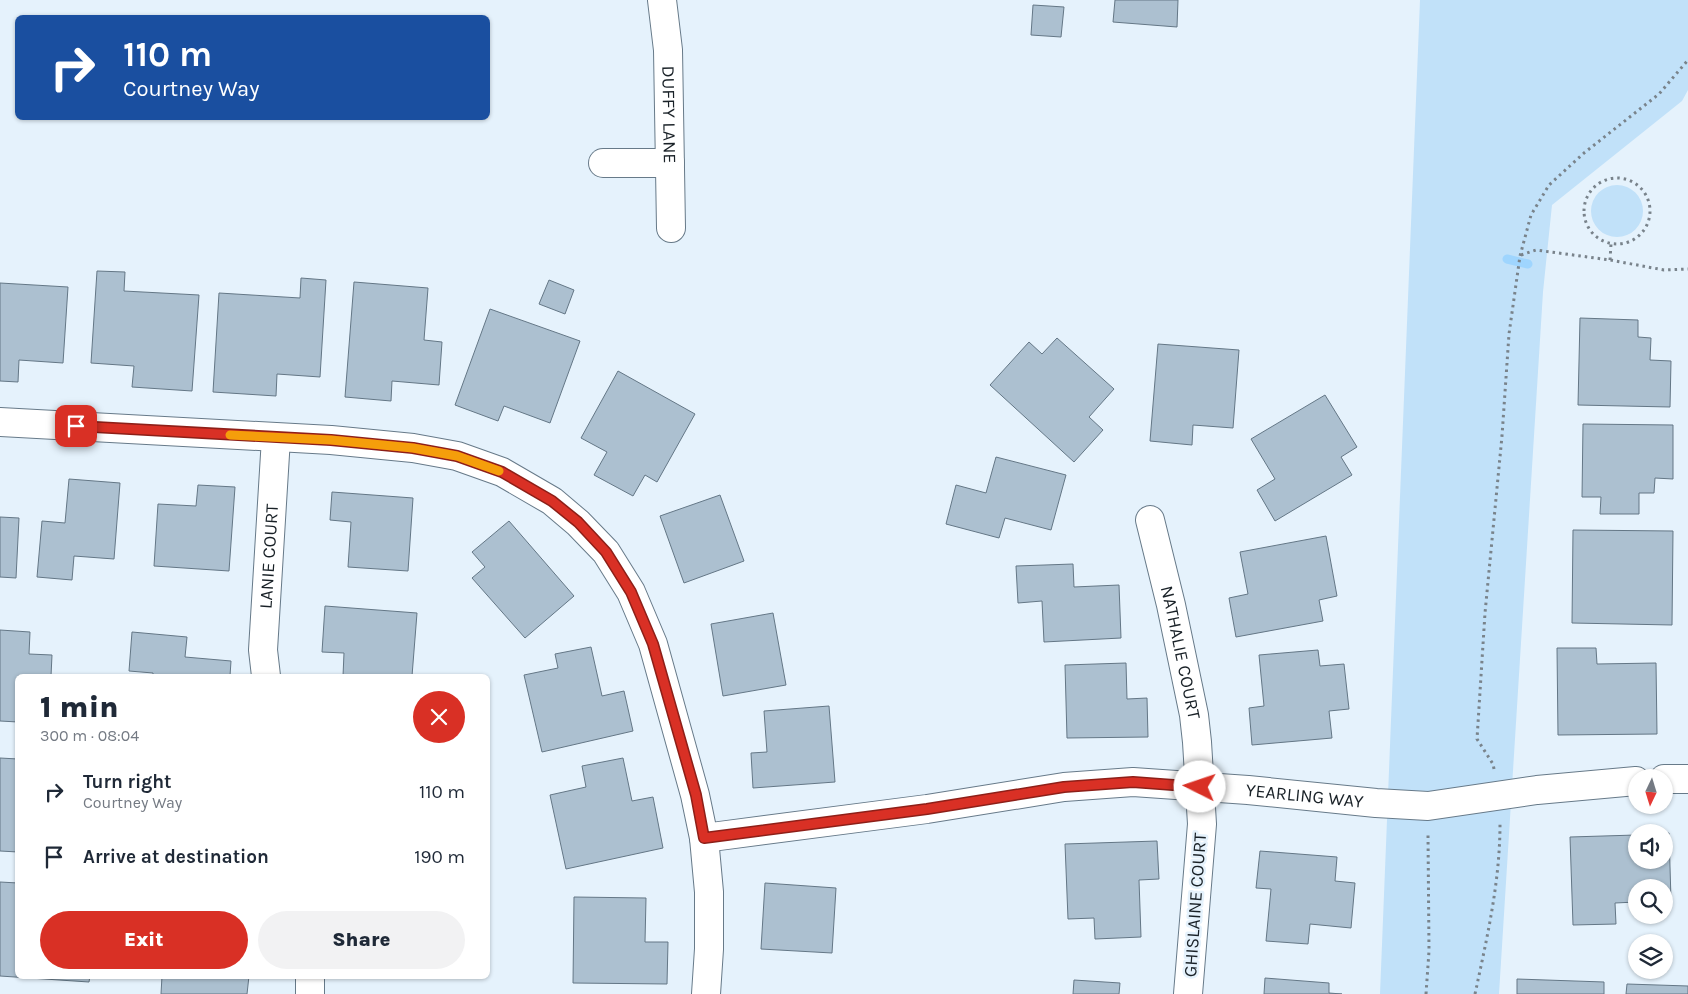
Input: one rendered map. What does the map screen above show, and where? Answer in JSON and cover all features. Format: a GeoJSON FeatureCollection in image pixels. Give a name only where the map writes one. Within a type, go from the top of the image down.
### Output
{"type":"FeatureCollection","features":[{"type":"Feature","properties":{"kind":"street","name":"DUFFY LANE"},"geometry":{"type":"LineString","coordinates":[[662,0],[668,50],[671,228]]}},
{"type":"Feature","properties":{"kind":"street"},"geometry":{"type":"LineString","coordinates":[[603,163],[670,162]]}},
{"type":"Feature","properties":{"kind":"street"},"geometry":{"type":"LineString","coordinates":[[0,422],[413,448],[457,456],[502,472],[552,501],[578,522],[606,552],[631,592],[653,644],[696,795],[704,838],[709,892],[709,949],[706,994]]}},
{"type":"Feature","properties":{"kind":"street","name":"LANIE COURT"},"geometry":{"type":"LineString","coordinates":[[266,674],[264,650],[276,438]]}},
{"type":"Feature","properties":{"kind":"street","name":"NATHALIE COURT"},"geometry":{"type":"LineString","coordinates":[[1150,520],[1172,605],[1194,715],[1200,787]]}},
{"type":"Feature","properties":{"kind":"street"},"geometry":{"type":"LineString","coordinates":[[1673,779],[1688,779]]}},
{"type":"Feature","properties":{"kind":"street","name":"YEARLING WAY"},"geometry":{"type":"LineString","coordinates":[[704,838],[927,809],[1064,787],[1133,782],[1428,806],[1537,790],[1628,781]]}},
{"type":"Feature","properties":{"kind":"street","name":"GHISLAINE COURT"},"geometry":{"type":"LineString","coordinates":[[1188,994],[1202,824],[1200,787]]}},
{"type":"Feature","properties":{"kind":"street"},"geometry":{"type":"LineString","coordinates":[[310,979],[310,994]]}},
{"type":"Feature","properties":{"kind":"path"},"geometry":{"type":"LineString","coordinates":[[1475,994],[1491,922],[1500,848],[1500,796],[1493,764],[1477,739],[1485,613],[1502,436],[1509,334],[1520,256],[1531,215],[1550,185],[1584,153],[1659,94],[1688,60]]}},
{"type":"Feature","properties":{"kind":"path"},"geometry":{"type":"LineString","coordinates":[[1612,179],[1623,179],[1633,182],[1641,188],[1647,197],[1650,207],[1650,218],[1640,235],[1631,241],[1611,244],[1600,240],[1586,222],[1584,211],[1586,200],[1592,190],[1601,183],[1612,179]]}},
{"type":"Feature","properties":{"kind":"path"},"geometry":{"type":"LineString","coordinates":[[1610,260],[1611,244]]}},
{"type":"Feature","properties":{"kind":"path"},"geometry":{"type":"LineString","coordinates":[[1520,256],[1536,250],[1610,260],[1664,270],[1688,269]]}},
{"type":"Feature","properties":{"kind":"path"},"geometry":{"type":"LineString","coordinates":[[1426,994],[1429,951],[1428,806]]}},
{"type":"Feature","properties":{"kind":"shaded area"},"geometry":{"type":"Polygon","coordinates":[[[1420,0],[1688,0],[1688,90],[1682,101],[1552,205],[1543,292],[1499,994],[1380,994],[1420,0]]]}},
{"type":"Feature","properties":{"kind":"shaded area"},"geometry":{"type":"Polygon","coordinates":[[[1612,185],[1622,185],[1631,189],[1639,197],[1643,211],[1639,225],[1631,233],[1622,237],[1612,237],[1603,233],[1595,225],[1591,216],[1591,206],[1595,197],[1603,189],[1612,185]]]}},
{"type":"Feature","properties":{"kind":"building"},"geometry":{"type":"Polygon","coordinates":[[[1115,0],[1178,0],[1177,27],[1113,22],[1115,0]]]}},
{"type":"Feature","properties":{"kind":"building"},"geometry":{"type":"Polygon","coordinates":[[[1033,5],[1064,7],[1061,37],[1031,35],[1033,5]]]}},
{"type":"Feature","properties":{"kind":"building"},"geometry":{"type":"Polygon","coordinates":[[[97,271],[125,272],[124,291],[199,295],[192,391],[132,387],[134,366],[91,363],[97,271]]]}},
{"type":"Feature","properties":{"kind":"building"},"geometry":{"type":"Polygon","coordinates":[[[301,278],[326,280],[320,377],[277,374],[276,396],[213,392],[219,293],[300,298],[301,278]]]}},
{"type":"Feature","properties":{"kind":"building"},"geometry":{"type":"Polygon","coordinates":[[[549,280],[574,290],[565,314],[539,304],[549,280]]]}},
{"type":"Feature","properties":{"kind":"building"},"geometry":{"type":"Polygon","coordinates":[[[354,282],[428,288],[424,340],[442,342],[439,385],[392,381],[391,401],[345,397],[354,282]]]}},
{"type":"Feature","properties":{"kind":"building"},"geometry":{"type":"Polygon","coordinates":[[[0,283],[68,287],[63,363],[19,360],[18,382],[0,381],[0,283]]]}},
{"type":"Feature","properties":{"kind":"building"},"geometry":{"type":"Polygon","coordinates":[[[490,309],[580,341],[550,423],[504,406],[498,421],[455,405],[490,309]]]}},
{"type":"Feature","properties":{"kind":"building"},"geometry":{"type":"Polygon","coordinates":[[[1580,318],[1638,320],[1638,337],[1651,338],[1650,360],[1671,361],[1670,407],[1578,405],[1580,318]]]}},
{"type":"Feature","properties":{"kind":"building"},"geometry":{"type":"Polygon","coordinates":[[[1057,338],[1114,389],[1089,417],[1103,430],[1074,462],[990,385],[1029,342],[1042,354],[1057,338]]]}},
{"type":"Feature","properties":{"kind":"building"},"geometry":{"type":"Polygon","coordinates":[[[1158,344],[1239,350],[1233,428],[1193,425],[1192,445],[1150,441],[1158,344]]]}},
{"type":"Feature","properties":{"kind":"building"},"geometry":{"type":"Polygon","coordinates":[[[618,371],[695,414],[657,482],[645,475],[633,496],[594,475],[607,452],[581,438],[618,371]]]}},
{"type":"Feature","properties":{"kind":"building"},"geometry":{"type":"Polygon","coordinates":[[[1325,395],[1357,447],[1341,457],[1352,475],[1275,521],[1257,490],[1275,479],[1251,439],[1325,395]]]}},
{"type":"Feature","properties":{"kind":"building"},"geometry":{"type":"Polygon","coordinates":[[[1583,424],[1673,425],[1673,479],[1655,478],[1654,493],[1639,493],[1639,514],[1600,514],[1601,497],[1582,497],[1583,424]]]}},
{"type":"Feature","properties":{"kind":"building"},"geometry":{"type":"Polygon","coordinates":[[[996,457],[1066,475],[1051,530],[1005,518],[999,538],[946,524],[956,485],[986,493],[996,457]]]}},
{"type":"Feature","properties":{"kind":"building"},"geometry":{"type":"Polygon","coordinates":[[[69,479],[120,483],[114,559],[74,556],[72,580],[37,577],[42,521],[65,523],[69,479]]]}},
{"type":"Feature","properties":{"kind":"building"},"geometry":{"type":"Polygon","coordinates":[[[198,485],[235,487],[229,571],[154,566],[158,504],[196,506],[198,485]]]}},
{"type":"Feature","properties":{"kind":"building"},"geometry":{"type":"Polygon","coordinates":[[[332,492],[413,498],[408,571],[348,567],[351,522],[330,520],[332,492]]]}},
{"type":"Feature","properties":{"kind":"building"},"geometry":{"type":"Polygon","coordinates":[[[720,495],[744,561],[684,583],[660,516],[720,495]]]}},
{"type":"Feature","properties":{"kind":"building"},"geometry":{"type":"Polygon","coordinates":[[[0,517],[19,518],[16,578],[0,577],[0,517]]]}},
{"type":"Feature","properties":{"kind":"building"},"geometry":{"type":"Polygon","coordinates":[[[509,521],[574,596],[525,638],[472,578],[485,567],[472,552],[509,521]]]}},
{"type":"Feature","properties":{"kind":"building"},"geometry":{"type":"Polygon","coordinates":[[[1573,530],[1673,531],[1672,625],[1572,623],[1573,530]]]}},
{"type":"Feature","properties":{"kind":"building"},"geometry":{"type":"Polygon","coordinates":[[[1326,536],[1337,596],[1319,600],[1323,621],[1236,637],[1229,598],[1248,594],[1240,552],[1326,536]]]}},
{"type":"Feature","properties":{"kind":"building"},"geometry":{"type":"Polygon","coordinates":[[[1073,564],[1074,587],[1119,585],[1121,638],[1044,642],[1042,601],[1018,603],[1016,566],[1073,564]]]}},
{"type":"Feature","properties":{"kind":"building"},"geometry":{"type":"Polygon","coordinates":[[[325,606],[417,613],[412,674],[343,674],[344,653],[322,652],[325,606]]]}},
{"type":"Feature","properties":{"kind":"building"},"geometry":{"type":"Polygon","coordinates":[[[773,613],[786,685],[723,696],[711,624],[773,613]]]}},
{"type":"Feature","properties":{"kind":"building"},"geometry":{"type":"Polygon","coordinates":[[[0,630],[30,632],[29,654],[52,655],[51,674],[15,674],[15,722],[0,721],[0,630]]]}},
{"type":"Feature","properties":{"kind":"building"},"geometry":{"type":"Polygon","coordinates":[[[132,632],[187,637],[185,657],[231,661],[230,674],[153,674],[129,671],[132,632]]]}},
{"type":"Feature","properties":{"kind":"building"},"geometry":{"type":"Polygon","coordinates":[[[591,647],[602,696],[624,691],[633,731],[542,752],[524,675],[558,668],[555,654],[591,647]]]}},
{"type":"Feature","properties":{"kind":"building"},"geometry":{"type":"Polygon","coordinates":[[[1557,648],[1596,648],[1597,664],[1656,663],[1657,734],[1558,735],[1557,648]]]}},
{"type":"Feature","properties":{"kind":"building"},"geometry":{"type":"Polygon","coordinates":[[[1318,650],[1320,666],[1344,664],[1349,709],[1329,711],[1332,738],[1252,745],[1249,708],[1264,706],[1259,655],[1318,650]]]}},
{"type":"Feature","properties":{"kind":"building"},"geometry":{"type":"Polygon","coordinates":[[[1126,663],[1127,699],[1147,698],[1148,737],[1067,738],[1065,665],[1126,663]]]}},
{"type":"Feature","properties":{"kind":"building"},"geometry":{"type":"Polygon","coordinates":[[[829,706],[835,782],[753,788],[751,753],[767,752],[764,711],[829,706]]]}},
{"type":"Feature","properties":{"kind":"building"},"geometry":{"type":"Polygon","coordinates":[[[0,758],[15,759],[15,852],[0,851],[0,758]]]}},
{"type":"Feature","properties":{"kind":"building"},"geometry":{"type":"Polygon","coordinates":[[[623,758],[632,801],[653,797],[663,848],[566,869],[550,795],[586,787],[582,766],[623,758]]]}},
{"type":"Feature","properties":{"kind":"building"},"geometry":{"type":"Polygon","coordinates":[[[1628,835],[1628,869],[1670,869],[1670,879],[1628,879],[1628,902],[1615,903],[1616,924],[1573,925],[1570,837],[1628,835]]]}},
{"type":"Feature","properties":{"kind":"building"},"geometry":{"type":"Polygon","coordinates":[[[1157,841],[1159,879],[1139,880],[1141,937],[1095,939],[1094,918],[1068,919],[1065,844],[1157,841]]]}},
{"type":"Feature","properties":{"kind":"building"},"geometry":{"type":"Polygon","coordinates":[[[1260,851],[1337,857],[1335,881],[1355,883],[1351,928],[1310,924],[1308,944],[1266,941],[1271,889],[1256,888],[1260,851]]]}},
{"type":"Feature","properties":{"kind":"building"},"geometry":{"type":"Polygon","coordinates":[[[0,882],[15,883],[15,977],[0,976],[0,882]]]}},
{"type":"Feature","properties":{"kind":"building"},"geometry":{"type":"Polygon","coordinates":[[[765,883],[836,888],[832,953],[761,949],[765,883]]]}},
{"type":"Feature","properties":{"kind":"building"},"geometry":{"type":"Polygon","coordinates":[[[574,897],[646,898],[645,942],[668,942],[667,984],[573,983],[574,897]]]}},
{"type":"Feature","properties":{"kind":"building"},"geometry":{"type":"Polygon","coordinates":[[[1265,978],[1329,983],[1329,993],[1342,994],[1264,994],[1265,978]]]}},
{"type":"Feature","properties":{"kind":"building"},"geometry":{"type":"Polygon","coordinates":[[[44,979],[90,979],[89,982],[44,979]]]}},
{"type":"Feature","properties":{"kind":"building"},"geometry":{"type":"Polygon","coordinates":[[[162,979],[249,979],[247,994],[161,994],[162,979]]]}},
{"type":"Feature","properties":{"kind":"building"},"geometry":{"type":"Polygon","coordinates":[[[1517,979],[1604,982],[1604,994],[1517,994],[1517,979]]]}},
{"type":"Feature","properties":{"kind":"building"},"geometry":{"type":"Polygon","coordinates":[[[1074,980],[1120,983],[1119,994],[1073,994],[1074,980]]]}},
{"type":"Feature","properties":{"kind":"building"},"geometry":{"type":"Polygon","coordinates":[[[1627,984],[1688,986],[1688,994],[1626,994],[1627,984]]]}},
{"type":"Feature","properties":{"kind":"waterway"},"geometry":{"type":"LineString","coordinates":[[1507,259],[1528,264]]}},
{"type":"Feature","properties":{"kind":"slow traffic"},"geometry":{"type":"LineString","coordinates":[[230,435],[331,440],[413,448],[457,456],[499,471]]}},
{"type":"Feature","properties":{"kind":"route"},"geometry":{"type":"LineString","coordinates":[[76,426],[331,440],[413,448],[457,456],[502,472],[552,501],[578,522],[606,552],[631,592],[653,644],[696,795],[704,838],[927,809],[1064,787],[1133,782],[1200,787]]}}]}
